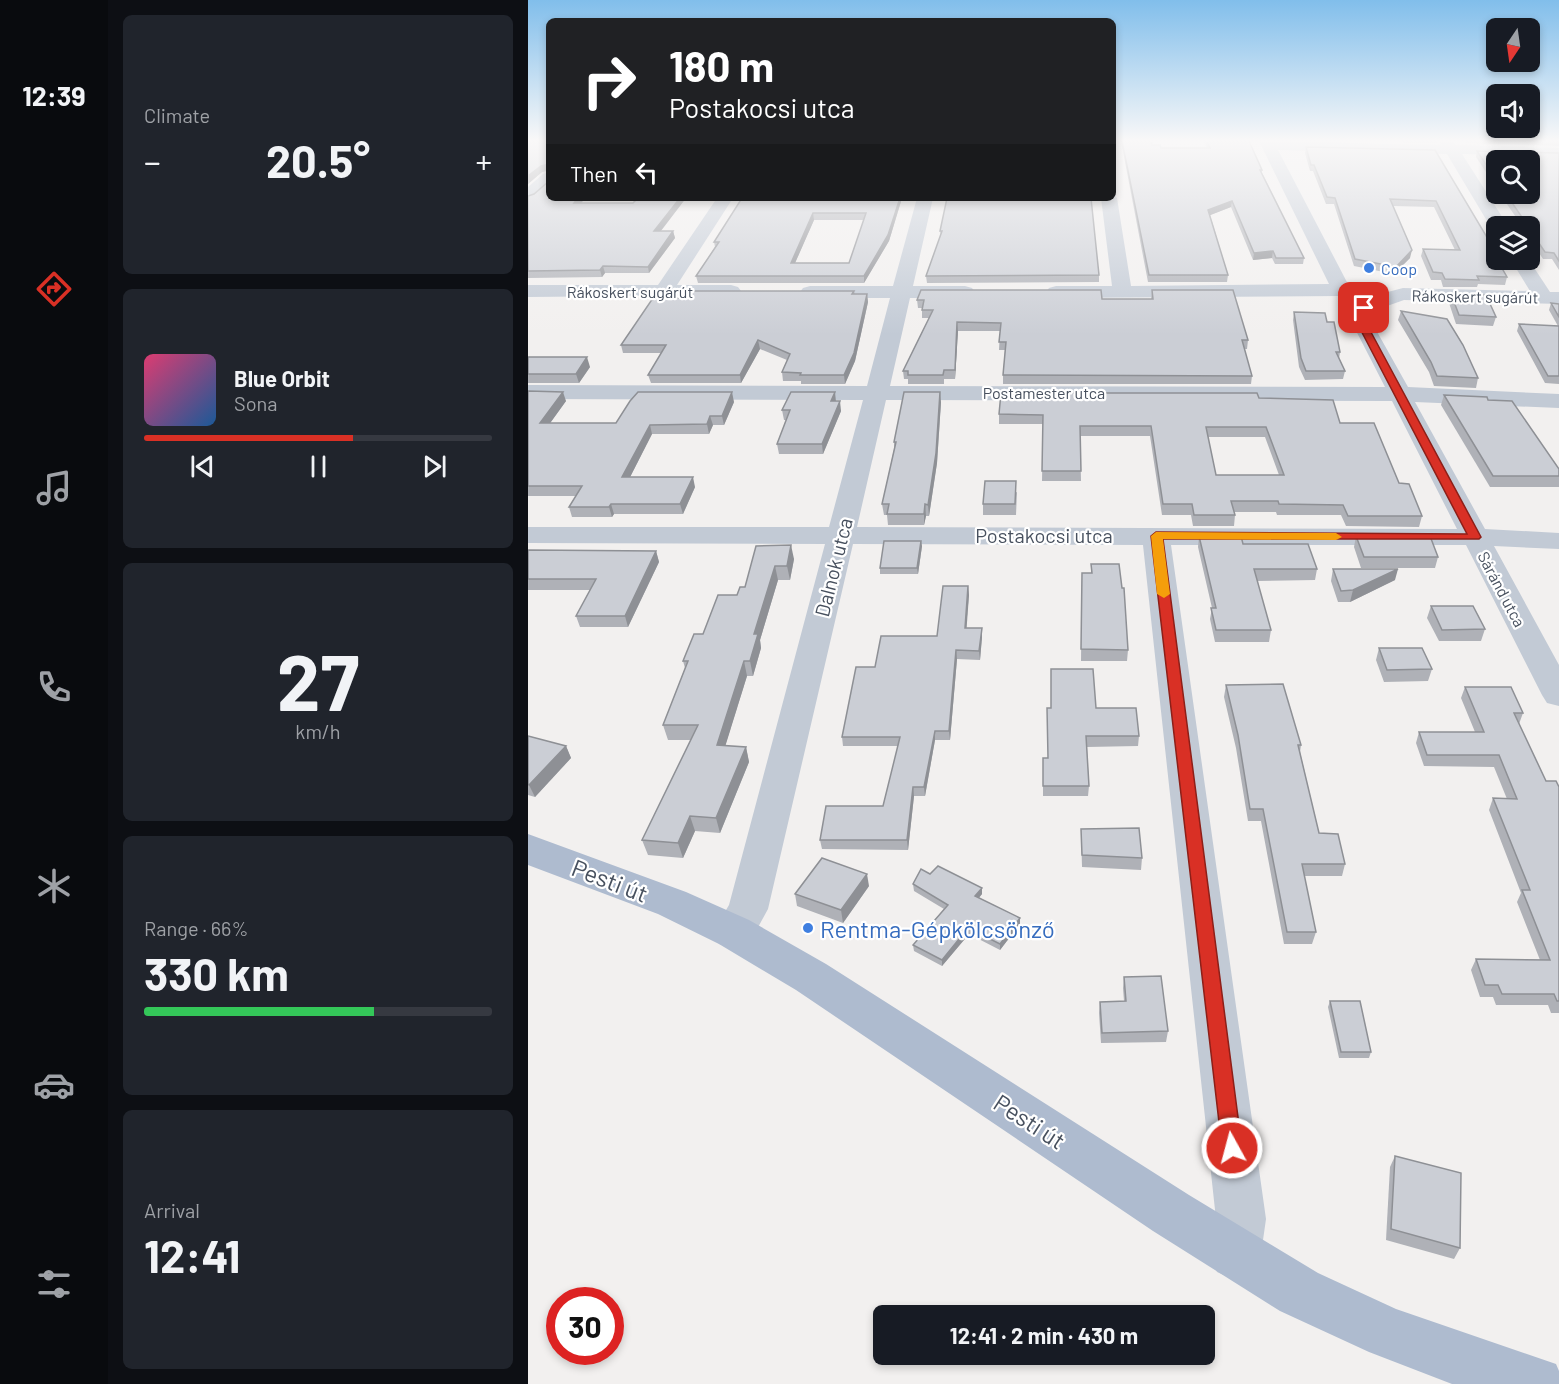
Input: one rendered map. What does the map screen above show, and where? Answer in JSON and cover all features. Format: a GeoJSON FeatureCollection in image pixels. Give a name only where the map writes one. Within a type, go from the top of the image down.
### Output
{"type":"FeatureCollection","features":[{"type":"Feature","properties":{"kind":"main road","name":"Pesti út"},"geometry":{"type":"LineString","coordinates":[[528,849],[672,903],[734,932],[811,977],[1235,1254],[1299,1292],[1388,1333],[1481,1367],[1536,1384]]}},
{"type":"Feature","properties":{"kind":"street"},"geometry":{"type":"LineString","coordinates":[[664,291],[720,206]]}},
{"type":"Feature","properties":{"kind":"street","name":"Dalnok utca"},"geometry":{"type":"LineString","coordinates":[[734,932],[748,909],[923,206]]}},
{"type":"Feature","properties":{"kind":"street"},"geometry":{"type":"LineString","coordinates":[[1110,206],[1122,292]]}},
{"type":"Feature","properties":{"kind":"street"},"geometry":{"type":"LineString","coordinates":[[1299,206],[1342,290]]}},
{"type":"Feature","properties":{"kind":"street"},"geometry":{"type":"LineString","coordinates":[[1528,270],[1551,298]]}},
{"type":"Feature","properties":{"kind":"street","name":"Rákoskert sugárút"},"geometry":{"type":"LineString","coordinates":[[1041,292],[1342,290],[1380,298],[1416,293],[1551,298]]}},
{"type":"Feature","properties":{"kind":"street","name":"Rákoskert sugárút"},"geometry":{"type":"LineString","coordinates":[[528,291],[747,291]]}},
{"type":"Feature","properties":{"kind":"street"},"geometry":{"type":"LineString","coordinates":[[795,292],[983,292]]}},
{"type":"Feature","properties":{"kind":"street","name":"Sáránd utca"},"geometry":{"type":"LineString","coordinates":[[1380,298],[1364,308],[1361,321],[1559,695]]}},
{"type":"Feature","properties":{"kind":"street","name":"Postamester utca"},"geometry":{"type":"LineString","coordinates":[[528,392],[1400,394],[1559,401]]}},
{"type":"Feature","properties":{"kind":"street","name":"Postakocsi utca"},"geometry":{"type":"LineString","coordinates":[[528,535],[1475,537],[1559,541]]}},
{"type":"Feature","properties":{"kind":"street"},"geometry":{"type":"LineString","coordinates":[[1156,536],[1241,1219],[1235,1254]]}},
{"type":"Feature","properties":{"kind":"building"},"geometry":{"type":"Polygon","coordinates":[[[528,206],[674,206],[654,231],[673,231],[648,267],[603,266],[600,270],[528,271],[528,206]]]}},
{"type":"Feature","properties":{"kind":"building"},"geometry":{"type":"Polygon","coordinates":[[[737,206],[898,206],[888,235],[864,276],[696,276],[719,242],[714,242],[737,206]],[[813,213],[791,263],[849,263],[866,213],[813,213]]]}},
{"type":"Feature","properties":{"kind":"building"},"geometry":{"type":"Polygon","coordinates":[[[945,206],[1092,206],[1099,275],[926,276],[942,231],[940,231],[945,206]]]}},
{"type":"Feature","properties":{"kind":"building"},"geometry":{"type":"Polygon","coordinates":[[[1135,206],[1220,206],[1208,210],[1228,275],[1149,275],[1135,206]]]}},
{"type":"Feature","properties":{"kind":"building"},"geometry":{"type":"Polygon","coordinates":[[[1234,206],[1278,206],[1304,258],[1276,258],[1273,251],[1254,253],[1234,206]]]}},
{"type":"Feature","properties":{"kind":"building"},"geometry":{"type":"Polygon","coordinates":[[[1337,206],[1393,206],[1412,250],[1396,267],[1355,259],[1337,206]]]}},
{"type":"Feature","properties":{"kind":"building"},"geometry":{"type":"Polygon","coordinates":[[[1438,206],[1468,206],[1486,236],[1486,270],[1503,270],[1507,277],[1477,276],[1479,280],[1445,279],[1442,273],[1433,272],[1423,249],[1460,250],[1438,206]]]}},
{"type":"Feature","properties":{"kind":"building"},"geometry":{"type":"Polygon","coordinates":[[[1514,206],[1559,206],[1559,261],[1554,253],[1545,252],[1540,245],[1540,216],[1521,216],[1514,206]]]}},
{"type":"Feature","properties":{"kind":"building"},"geometry":{"type":"Polygon","coordinates":[[[921,290],[1101,290],[1102,299],[1153,299],[1152,290],[1233,290],[1248,340],[1242,340],[1252,376],[1003,375],[1006,342],[999,342],[1001,323],[957,322],[955,370],[944,370],[943,375],[908,375],[908,371],[903,371],[933,310],[922,310],[924,300],[917,300],[921,290]]]}},
{"type":"Feature","properties":{"kind":"building"},"geometry":{"type":"Polygon","coordinates":[[[686,291],[854,291],[852,294],[867,294],[854,353],[844,375],[800,375],[801,373],[782,372],[790,354],[758,340],[740,375],[648,375],[666,345],[621,345],[653,298],[681,298],[686,291]]]}},
{"type":"Feature","properties":{"kind":"building"},"geometry":{"type":"Polygon","coordinates":[[[1451,294],[1486,295],[1496,317],[1459,315],[1451,294]]]}},
{"type":"Feature","properties":{"kind":"building"},"geometry":{"type":"Polygon","coordinates":[[[1551,303],[1559,304],[1559,317],[1551,303]]]}},
{"type":"Feature","properties":{"kind":"building"},"geometry":{"type":"Polygon","coordinates":[[[1401,311],[1447,319],[1463,345],[1478,378],[1437,376],[1401,311]]]}},
{"type":"Feature","properties":{"kind":"building"},"geometry":{"type":"Polygon","coordinates":[[[1294,312],[1325,313],[1327,322],[1334,322],[1340,352],[1336,352],[1345,371],[1306,371],[1301,358],[1294,312]]]}},
{"type":"Feature","properties":{"kind":"building"},"geometry":{"type":"Polygon","coordinates":[[[1519,324],[1559,326],[1559,376],[1548,376],[1519,324]]]}},
{"type":"Feature","properties":{"kind":"building"},"geometry":{"type":"Polygon","coordinates":[[[528,357],[587,357],[576,374],[528,374],[528,357]]]}},
{"type":"Feature","properties":{"kind":"building"},"geometry":{"type":"Polygon","coordinates":[[[528,391],[563,392],[540,423],[616,423],[638,392],[732,392],[722,416],[710,416],[707,424],[650,425],[622,477],[693,477],[680,504],[611,504],[609,507],[569,507],[582,486],[528,486],[528,391]]]}},
{"type":"Feature","properties":{"kind":"building"},"geometry":{"type":"Polygon","coordinates":[[[791,392],[835,392],[831,401],[840,401],[822,444],[777,444],[790,410],[782,410],[791,392]]]}},
{"type":"Feature","properties":{"kind":"building"},"geometry":{"type":"Polygon","coordinates":[[[904,392],[940,392],[936,453],[928,505],[925,504],[924,514],[887,514],[889,504],[882,504],[904,392]]]}},
{"type":"Feature","properties":{"kind":"building"},"geometry":{"type":"Polygon","coordinates":[[[1001,393],[1257,393],[1259,398],[1333,400],[1340,423],[1374,423],[1399,483],[1409,484],[1422,516],[1348,516],[1343,505],[1279,504],[1278,501],[1231,501],[1235,515],[1194,515],[1192,504],[1163,504],[1151,426],[1080,426],[1081,471],[1042,471],[1043,415],[999,414],[1001,393]],[[1206,427],[1216,475],[1284,475],[1266,427],[1206,427]]]}},
{"type":"Feature","properties":{"kind":"building"},"geometry":{"type":"Polygon","coordinates":[[[1444,395],[1512,401],[1559,469],[1559,476],[1493,476],[1444,395]]]}},
{"type":"Feature","properties":{"kind":"building"},"geometry":{"type":"Polygon","coordinates":[[[985,481],[1016,481],[1015,504],[983,504],[985,481]]]}},
{"type":"Feature","properties":{"kind":"building"},"geometry":{"type":"Polygon","coordinates":[[[1199,536],[1241,536],[1243,544],[1308,544],[1317,569],[1254,569],[1271,630],[1216,630],[1211,608],[1216,608],[1199,536]]]}},
{"type":"Feature","properties":{"kind":"building"},"geometry":{"type":"Polygon","coordinates":[[[1356,536],[1430,536],[1438,557],[1364,557],[1356,536]]]}},
{"type":"Feature","properties":{"kind":"building"},"geometry":{"type":"Polygon","coordinates":[[[884,541],[921,541],[917,568],[880,568],[884,541]]]}},
{"type":"Feature","properties":{"kind":"building"},"geometry":{"type":"Polygon","coordinates":[[[791,545],[787,566],[775,566],[754,634],[758,634],[750,661],[744,661],[717,745],[746,747],[716,818],[690,816],[678,843],[642,840],[698,725],[663,725],[688,661],[683,661],[694,634],[703,634],[718,595],[737,595],[740,587],[745,587],[756,546],[791,545]]]}},
{"type":"Feature","properties":{"kind":"building"},"geometry":{"type":"Polygon","coordinates":[[[528,550],[656,551],[625,616],[576,616],[596,579],[528,579],[528,550]]]}},
{"type":"Feature","properties":{"kind":"building"},"geometry":{"type":"Polygon","coordinates":[[[1091,564],[1119,564],[1122,588],[1124,588],[1128,650],[1081,649],[1082,573],[1092,573],[1091,564]]]}},
{"type":"Feature","properties":{"kind":"building"},"geometry":{"type":"Polygon","coordinates":[[[1333,569],[1398,569],[1353,590],[1341,591],[1333,569]]]}},
{"type":"Feature","properties":{"kind":"building"},"geometry":{"type":"Polygon","coordinates":[[[943,586],[968,586],[965,628],[982,628],[979,651],[956,650],[949,731],[935,731],[924,787],[913,787],[907,840],[820,840],[826,806],[883,806],[900,737],[842,737],[856,667],[875,667],[881,636],[937,636],[943,586]]]}},
{"type":"Feature","properties":{"kind":"building"},"geometry":{"type":"Polygon","coordinates":[[[1431,606],[1473,606],[1485,629],[1442,630],[1431,606]]]}},
{"type":"Feature","properties":{"kind":"building"},"geometry":{"type":"Polygon","coordinates":[[[1379,648],[1422,648],[1432,669],[1387,670],[1379,648]]]}},
{"type":"Feature","properties":{"kind":"building"},"geometry":{"type":"Polygon","coordinates":[[[1051,669],[1093,669],[1096,708],[1136,708],[1139,736],[1086,736],[1089,786],[1043,786],[1043,758],[1048,758],[1047,708],[1051,708],[1051,669]]]}},
{"type":"Feature","properties":{"kind":"building"},"geometry":{"type":"Polygon","coordinates":[[[1283,684],[1301,745],[1298,745],[1319,833],[1338,834],[1345,864],[1302,864],[1316,932],[1287,932],[1263,809],[1250,809],[1238,735],[1226,685],[1283,684]]]}},
{"type":"Feature","properties":{"kind":"building"},"geometry":{"type":"Polygon","coordinates":[[[1465,687],[1511,687],[1523,713],[1514,713],[1546,781],[1556,781],[1559,787],[1559,1001],[1554,994],[1502,994],[1498,985],[1485,985],[1476,959],[1550,960],[1522,890],[1530,890],[1493,798],[1517,799],[1499,755],[1427,755],[1419,732],[1484,732],[1465,687]]]}},
{"type":"Feature","properties":{"kind":"building"},"geometry":{"type":"Polygon","coordinates":[[[528,736],[566,746],[529,785],[528,784],[528,736]]]}},
{"type":"Feature","properties":{"kind":"building"},"geometry":{"type":"Polygon","coordinates":[[[1139,828],[1142,858],[1082,855],[1081,829],[1139,828]]]}},
{"type":"Feature","properties":{"kind":"building"},"geometry":{"type":"Polygon","coordinates":[[[822,858],[867,874],[841,910],[795,894],[822,858]]]}},
{"type":"Feature","properties":{"kind":"building"},"geometry":{"type":"Polygon","coordinates":[[[938,866],[982,888],[975,896],[1020,918],[1000,944],[968,928],[942,960],[913,945],[948,905],[913,884],[921,869],[930,874],[938,866]]]}},
{"type":"Feature","properties":{"kind":"building"},"geometry":{"type":"Polygon","coordinates":[[[1161,976],[1168,1031],[1102,1033],[1100,1002],[1126,1001],[1124,977],[1161,976]]]}},
{"type":"Feature","properties":{"kind":"building"},"geometry":{"type":"Polygon","coordinates":[[[1330,1001],[1360,1001],[1371,1052],[1341,1052],[1330,1001]]]}},
{"type":"Feature","properties":{"kind":"building"},"geometry":{"type":"Polygon","coordinates":[[[1395,1156],[1461,1173],[1460,1248],[1391,1229],[1395,1156]]]}},
{"type":"Feature","properties":{"kind":"slow traffic"},"geometry":{"type":"LineString","coordinates":[[1164,594],[1156,536],[1336,537]]}},
{"type":"Feature","properties":{"kind":"place","name":"Coop"},"geometry":{"type":"Point","coordinates":[1369,268]}},
{"type":"Feature","properties":{"kind":"place","name":"Rentma-Gépkölcsönző"},"geometry":{"type":"Point","coordinates":[808,928]}},
{"type":"Feature","properties":{"kind":"route"},"geometry":{"type":"LineString","coordinates":[[1232,1148],[1156,536],[1475,537],[1361,321],[1360,314],[1364,308]]}}]}
